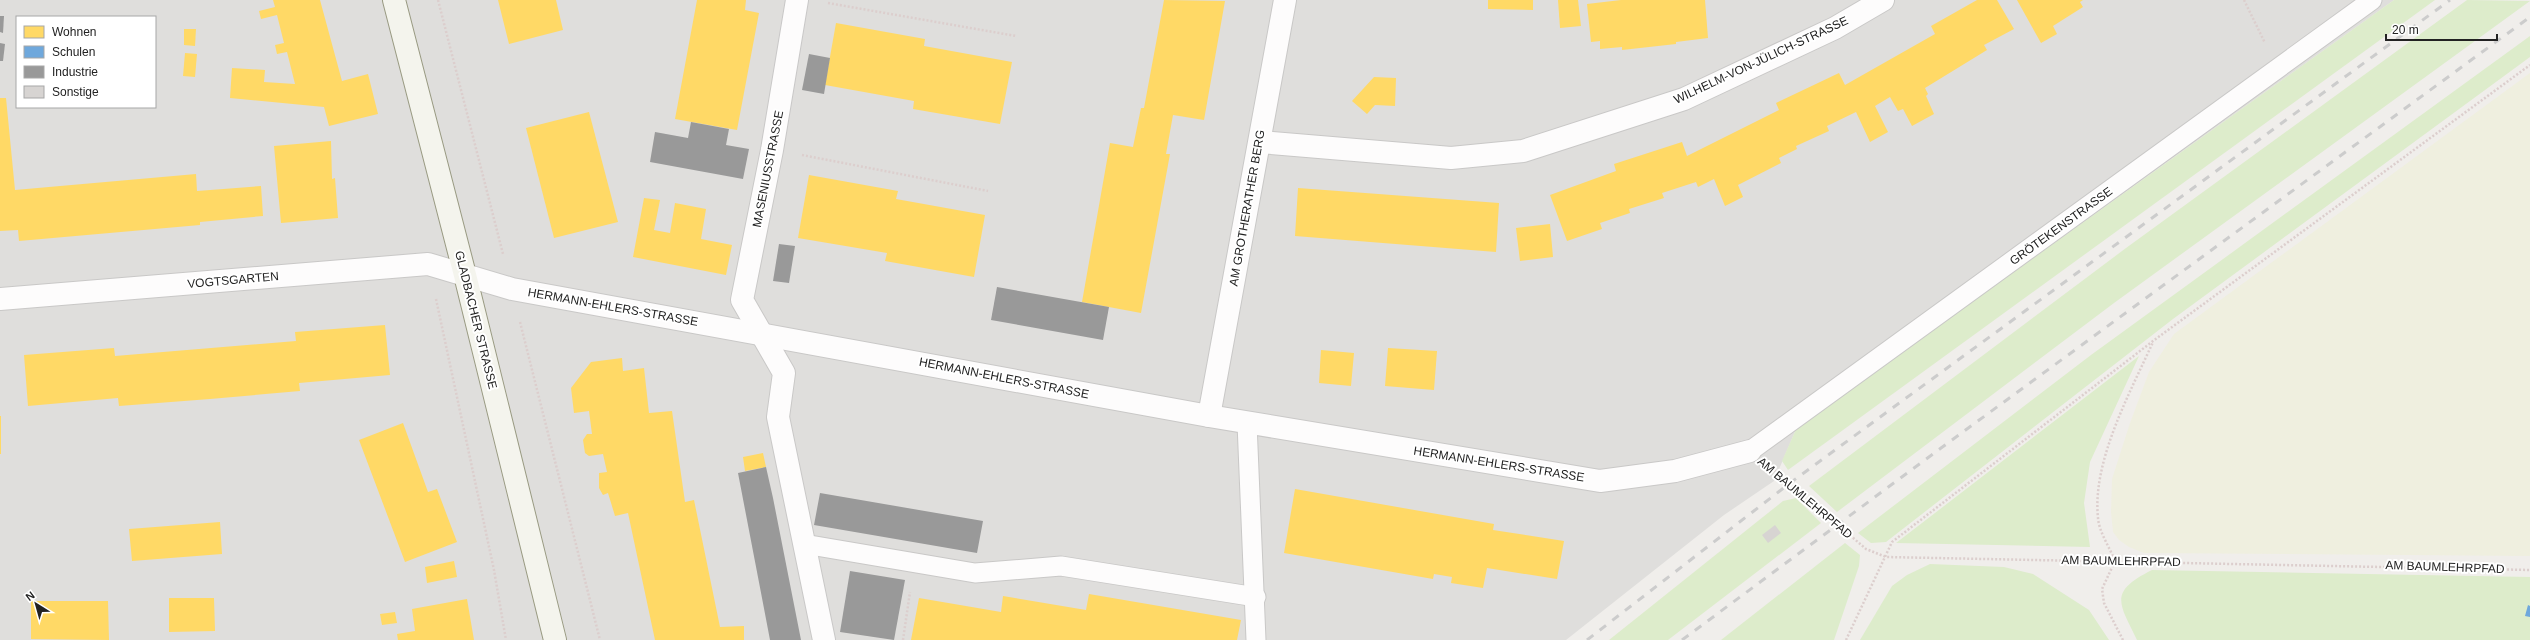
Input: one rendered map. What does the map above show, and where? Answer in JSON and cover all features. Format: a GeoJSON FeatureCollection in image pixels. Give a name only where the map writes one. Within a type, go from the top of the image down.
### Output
{"type":"FeatureCollection","features":[{"type":"Feature","properties":{"kind":"street","name":"GLADBACHER STRASSE"},"geometry":{"type":"LineString","coordinates":[[394,0],[466,275],[555,640]]}},
{"type":"Feature","properties":{"kind":"street","name":"MASENIUSSTRASSE"},"geometry":{"type":"LineString","coordinates":[[761,333],[742,300],[772,150],[797,0]]}},
{"type":"Feature","properties":{"kind":"street","name":"AM GROTHERATHER BERG"},"geometry":{"type":"LineString","coordinates":[[1209,416],[1260,142],[1284,0]]}},
{"type":"Feature","properties":{"kind":"street","name":"WILHELM-VON-JÜLICH-STRASSE"},"geometry":{"type":"LineString","coordinates":[[1260,142],[1450,158],[1523,151],[1684,99],[1835,28],[1882,0]]}},
{"type":"Feature","properties":{"kind":"street","name":"VOGTSGARTEN"},"geometry":{"type":"LineString","coordinates":[[0,299],[428,264],[466,275]]}},
{"type":"Feature","properties":{"kind":"street","name":"HERMANN-EHLERS-STRASSE"},"geometry":{"type":"LineString","coordinates":[[466,275],[512,289],[761,333],[1247,423],[1600,481],[1674,471],[1750,451]]}},
{"type":"Feature","properties":{"kind":"street"},"geometry":{"type":"LineString","coordinates":[[761,333],[784,373],[778,417],[824,640]]}},
{"type":"Feature","properties":{"kind":"lane","name":"GRÖTEKENSTRASSE"},"geometry":{"type":"LineString","coordinates":[[1750,451],[2372,0]]}},
{"type":"Feature","properties":{"kind":"lane"},"geometry":{"type":"LineString","coordinates":[[1247,423],[1256,597],[1256,640]]}},
{"type":"Feature","properties":{"kind":"lane"},"geometry":{"type":"LineString","coordinates":[[804,544],[976,573],[1061,566],[1256,597]]}},
{"type":"Feature","properties":{"kind":"path"},"geometry":{"type":"LineString","coordinates":[[2244,0],[2278,69]]}},
{"type":"Feature","properties":{"kind":"path"},"geometry":{"type":"LineString","coordinates":[[825,3],[1016,36]]}},
{"type":"Feature","properties":{"kind":"path"},"geometry":{"type":"LineString","coordinates":[[1846,640],[1892,542],[2153,341],[2530,64]]}},
{"type":"Feature","properties":{"kind":"path"},"geometry":{"type":"LineString","coordinates":[[772,150],[988,191]]}},
{"type":"Feature","properties":{"kind":"path"},"geometry":{"type":"LineString","coordinates":[[428,264],[494,570],[506,640]]}},
{"type":"Feature","properties":{"kind":"path"},"geometry":{"type":"LineString","coordinates":[[2123,640],[2104,603],[2102,589],[2115,561],[2098,520],[2098,486],[2120,418],[2153,341]]}},
{"type":"Feature","properties":{"kind":"path","name":"AM BAUMLEHRPFAD"},"geometry":{"type":"LineString","coordinates":[[1750,451],[1790,483],[1866,549],[1886,557],[2530,570]]}},
{"type":"Feature","properties":{"kind":"path"},"geometry":{"type":"LineString","coordinates":[[903,640],[914,562]]}},
{"type":"Feature","properties":{"kind":"shaded area"},"geometry":{"type":"Polygon","coordinates":[[[0,0],[2394,0],[1797,427],[1774,481],[1724,515],[1566,640],[0,640],[0,0]]]}},
{"type":"Feature","properties":{"kind":"green space"},"geometry":{"type":"Polygon","coordinates":[[[2394,0],[2435,0],[1788,470],[1782,461],[1797,427],[2394,0]]]}},
{"type":"Feature","properties":{"kind":"green space"},"geometry":{"type":"Polygon","coordinates":[[[2467,0],[2530,1],[2114,303],[1837,512],[1809,486],[2126,248],[2467,0]]]}},
{"type":"Feature","properties":{"kind":"green space"},"geometry":{"type":"Polygon","coordinates":[[[2530,36],[2530,57],[2173,319],[1886,542],[1871,543],[1858,533],[2091,355],[2530,36]]]}},
{"type":"Feature","properties":{"kind":"green space"},"geometry":{"type":"Polygon","coordinates":[[[2530,73],[2530,556],[2144,553],[2129,547],[2119,540],[2113,532],[2111,512],[2112,479],[2130,423],[2149,372],[2174,334],[2530,73]]]}},
{"type":"Feature","properties":{"kind":"green space"},"geometry":{"type":"Polygon","coordinates":[[[2139,356],[2090,462],[2084,503],[2090,547],[1896,543],[2139,356]]]}},
{"type":"Feature","properties":{"kind":"green space"},"geometry":{"type":"Polygon","coordinates":[[[1796,498],[1821,523],[1668,640],[1609,640],[1783,501],[1796,498]]]}},
{"type":"Feature","properties":{"kind":"green space"},"geometry":{"type":"Polygon","coordinates":[[[1845,543],[1860,555],[1859,566],[1834,640],[1721,640],[1845,543]]]}},
{"type":"Feature","properties":{"kind":"green space"},"geometry":{"type":"Polygon","coordinates":[[[1930,564],[2004,567],[2033,574],[2089,610],[2109,640],[1860,640],[1892,586],[1907,575],[1930,564]]]}},
{"type":"Feature","properties":{"kind":"green space"},"geometry":{"type":"Polygon","coordinates":[[[2152,570],[2530,577],[2530,640],[2137,640],[2122,607],[2121,599],[2123,592],[2129,585],[2152,570]]]}},
{"type":"Feature","properties":{"kind":"building: Wohnen"},"geometry":{"type":"Polygon","coordinates":[[[273,0],[320,0],[342,81],[368,74],[378,114],[329,126],[324,107],[230,98],[232,68],[265,70],[264,82],[295,84],[287,52],[277,54],[275,45],[284,43],[277,15],[261,19],[259,11],[275,7],[273,0]]]}},
{"type":"Feature","properties":{"kind":"building: Wohnen"},"geometry":{"type":"Polygon","coordinates":[[[498,0],[556,0],[563,30],[509,44],[498,0]]]}},
{"type":"Feature","properties":{"kind":"building: Wohnen"},"geometry":{"type":"Polygon","coordinates":[[[697,0],[746,0],[745,10],[759,13],[737,130],[675,119],[697,0]]]}},
{"type":"Feature","properties":{"kind":"building: Wohnen"},"geometry":{"type":"Polygon","coordinates":[[[1164,0],[1225,1],[1204,120],[1173,115],[1166,154],[1170,154],[1141,313],[1082,302],[1110,143],[1133,147],[1141,108],[1144,108],[1164,0]]]}},
{"type":"Feature","properties":{"kind":"building: Wohnen"},"geometry":{"type":"Polygon","coordinates":[[[1488,0],[1533,0],[1533,10],[1488,9],[1488,0]]]}},
{"type":"Feature","properties":{"kind":"building: Wohnen"},"geometry":{"type":"Polygon","coordinates":[[[1558,0],[1578,0],[1581,26],[1560,28],[1558,0]]]}},
{"type":"Feature","properties":{"kind":"building: Wohnen"},"geometry":{"type":"Polygon","coordinates":[[[1621,0],[1705,0],[1708,38],[1676,42],[1676,44],[1622,50],[1622,47],[1600,49],[1600,41],[1591,42],[1587,4],[1621,0]]]}},
{"type":"Feature","properties":{"kind":"building: Wohnen"},"geometry":{"type":"Polygon","coordinates":[[[1977,0],[1997,0],[2014,29],[1984,45],[1987,50],[1925,88],[1928,94],[1926,96],[1934,114],[1912,126],[1903,109],[1898,111],[1890,97],[1875,106],[1888,132],[1870,142],[1856,112],[1827,126],[1829,131],[1796,146],[1797,149],[1779,158],[1781,163],[1738,185],[1743,197],[1725,206],[1714,179],[1698,187],[1696,182],[1662,193],[1664,198],[1629,209],[1630,213],[1600,223],[1602,229],[1567,241],[1550,195],[1616,171],[1614,164],[1682,142],[1687,156],[1779,110],[1776,103],[1839,73],[1845,85],[1935,34],[1931,26],[1977,0]]]}},
{"type":"Feature","properties":{"kind":"building: Wohnen"},"geometry":{"type":"Polygon","coordinates":[[[2017,0],[2083,0],[2080,2],[2083,7],[2053,26],[2057,34],[2041,43],[2017,0]]]}},
{"type":"Feature","properties":{"kind":"building: Wohnen"},"geometry":{"type":"Polygon","coordinates":[[[836,23],[925,39],[924,46],[1012,62],[1000,124],[913,109],[914,101],[825,85],[836,23]]]}},
{"type":"Feature","properties":{"kind":"building: Wohnen"},"geometry":{"type":"Polygon","coordinates":[[[184,29],[196,29],[195,46],[184,45],[184,29]]]}},
{"type":"Feature","properties":{"kind":"building: Wohnen"},"geometry":{"type":"Polygon","coordinates":[[[185,53],[197,54],[195,77],[183,76],[185,53]]]}},
{"type":"Feature","properties":{"kind":"building: Wohnen"},"geometry":{"type":"Polygon","coordinates":[[[1374,77],[1396,78],[1395,106],[1375,105],[1367,114],[1352,101],[1374,77]]]}},
{"type":"Feature","properties":{"kind":"building: Wohnen"},"geometry":{"type":"Polygon","coordinates":[[[0,98],[6,98],[15,190],[196,174],[197,191],[261,186],[263,216],[200,222],[200,225],[19,241],[18,230],[0,231],[0,98]]]}},
{"type":"Feature","properties":{"kind":"building: Wohnen"},"geometry":{"type":"Polygon","coordinates":[[[589,112],[618,222],[554,238],[526,128],[589,112]]]}},
{"type":"Feature","properties":{"kind":"building: Wohnen"},"geometry":{"type":"Polygon","coordinates":[[[331,141],[332,179],[335,178],[338,218],[281,223],[274,146],[331,141]]]}},
{"type":"Feature","properties":{"kind":"building: Wohnen"},"geometry":{"type":"Polygon","coordinates":[[[809,175],[898,191],[896,199],[985,215],[974,277],[885,261],[887,253],[798,238],[809,175]]]}},
{"type":"Feature","properties":{"kind":"building: Wohnen"},"geometry":{"type":"Polygon","coordinates":[[[1298,188],[1499,203],[1496,252],[1295,236],[1298,188]]]}},
{"type":"Feature","properties":{"kind":"building: Wohnen"},"geometry":{"type":"Polygon","coordinates":[[[644,198],[660,200],[654,230],[670,233],[675,203],[706,209],[701,239],[732,245],[726,275],[633,257],[644,198]]]}},
{"type":"Feature","properties":{"kind":"building: Wohnen"},"geometry":{"type":"Polygon","coordinates":[[[1550,224],[1553,257],[1520,261],[1516,228],[1550,224]]]}},
{"type":"Feature","properties":{"kind":"building: Wohnen"},"geometry":{"type":"Polygon","coordinates":[[[385,325],[390,375],[299,383],[300,391],[210,399],[119,406],[118,398],[28,406],[24,355],[114,348],[115,356],[296,341],[295,332],[385,325]]]}},
{"type":"Feature","properties":{"kind":"building: Wohnen"},"geometry":{"type":"Polygon","coordinates":[[[1388,348],[1437,351],[1434,390],[1385,386],[1388,348]]]}},
{"type":"Feature","properties":{"kind":"building: Wohnen"},"geometry":{"type":"Polygon","coordinates":[[[1321,350],[1354,353],[1351,386],[1319,383],[1321,350]]]}},
{"type":"Feature","properties":{"kind":"building: Wohnen"},"geometry":{"type":"Polygon","coordinates":[[[622,358],[623,371],[644,368],[649,413],[672,411],[685,502],[694,500],[720,627],[744,626],[744,640],[655,640],[628,513],[615,516],[608,493],[603,495],[599,488],[599,473],[607,472],[603,454],[589,456],[585,453],[583,440],[587,434],[592,434],[589,411],[574,413],[571,388],[591,362],[622,358]]]}},
{"type":"Feature","properties":{"kind":"building: Wohnen"},"geometry":{"type":"Polygon","coordinates":[[[1,416],[1,454],[0,454],[1,416]]]}},
{"type":"Feature","properties":{"kind":"building: Wohnen"},"geometry":{"type":"Polygon","coordinates":[[[403,423],[428,492],[437,489],[457,542],[405,562],[359,440],[403,423]]]}},
{"type":"Feature","properties":{"kind":"building: Wohnen"},"geometry":{"type":"Polygon","coordinates":[[[763,453],[766,467],[745,471],[743,457],[763,453]]]}},
{"type":"Feature","properties":{"kind":"building: Wohnen"},"geometry":{"type":"Polygon","coordinates":[[[1295,489],[1494,524],[1493,530],[1564,541],[1557,579],[1487,568],[1483,588],[1451,583],[1452,577],[1434,574],[1433,579],[1284,553],[1295,489]]]}},
{"type":"Feature","properties":{"kind":"building: Wohnen"},"geometry":{"type":"Polygon","coordinates":[[[220,522],[222,554],[132,561],[129,529],[220,522]]]}},
{"type":"Feature","properties":{"kind":"building: Wohnen"},"geometry":{"type":"Polygon","coordinates":[[[454,561],[457,577],[427,583],[425,567],[454,561]]]}},
{"type":"Feature","properties":{"kind":"building: Wohnen"},"geometry":{"type":"Polygon","coordinates":[[[1089,594],[1241,620],[1237,640],[911,640],[919,598],[1001,612],[1003,596],[1086,610],[1089,594]]]}},
{"type":"Feature","properties":{"kind":"building: Wohnen"},"geometry":{"type":"Polygon","coordinates":[[[169,598],[214,598],[215,631],[169,632],[169,598]]]}},
{"type":"Feature","properties":{"kind":"building: Wohnen"},"geometry":{"type":"Polygon","coordinates":[[[467,599],[474,640],[398,640],[397,634],[415,631],[412,609],[467,599]]]}},
{"type":"Feature","properties":{"kind":"building: Wohnen"},"geometry":{"type":"Polygon","coordinates":[[[31,601],[108,601],[109,640],[31,639],[31,601]]]}},
{"type":"Feature","properties":{"kind":"building: Wohnen"},"geometry":{"type":"Polygon","coordinates":[[[395,612],[397,623],[382,625],[380,614],[395,612]]]}},
{"type":"Feature","properties":{"kind":"building: Schulen"},"geometry":{"type":"Polygon","coordinates":[[[2528,605],[2530,606],[2530,617],[2525,616],[2528,605]]]}},
{"type":"Feature","properties":{"kind":"building: Industrie"},"geometry":{"type":"Polygon","coordinates":[[[0,16],[4,16],[3,33],[0,32],[0,16]]]}},
{"type":"Feature","properties":{"kind":"building: Industrie"},"geometry":{"type":"Polygon","coordinates":[[[0,43],[5,44],[3,61],[0,61],[0,43]]]}},
{"type":"Feature","properties":{"kind":"building: Industrie"},"geometry":{"type":"Polygon","coordinates":[[[809,54],[830,58],[824,94],[802,90],[809,54]]]}},
{"type":"Feature","properties":{"kind":"building: Industrie"},"geometry":{"type":"Polygon","coordinates":[[[691,122],[729,129],[726,145],[749,149],[743,179],[650,162],[655,132],[688,138],[691,122]]]}},
{"type":"Feature","properties":{"kind":"building: Industrie"},"geometry":{"type":"Polygon","coordinates":[[[779,244],[795,246],[789,283],[773,281],[779,244]]]}},
{"type":"Feature","properties":{"kind":"building: Industrie"},"geometry":{"type":"Polygon","coordinates":[[[997,287],[1109,307],[1103,340],[991,320],[997,287]]]}},
{"type":"Feature","properties":{"kind":"building: Industrie"},"geometry":{"type":"Polygon","coordinates":[[[766,467],[801,640],[770,640],[738,473],[766,467]]]}},
{"type":"Feature","properties":{"kind":"building: Industrie"},"geometry":{"type":"Polygon","coordinates":[[[820,493],[983,521],[977,553],[814,525],[820,493]]]}},
{"type":"Feature","properties":{"kind":"building: Industrie"},"geometry":{"type":"Polygon","coordinates":[[[850,571],[905,580],[894,640],[840,632],[850,571]]]}},
{"type":"Feature","properties":{"kind":"building: Sonstige"},"geometry":{"type":"Polygon","coordinates":[[[1775,525],[1781,533],[1768,543],[1762,535],[1775,525]]]}},
{"type":"Feature","properties":{"kind":"railway"},"geometry":{"type":"LineString","coordinates":[[1587,640],[1790,483],[2450,0]]}},
{"type":"Feature","properties":{"kind":"railway"},"geometry":{"type":"LineString","coordinates":[[1682,640],[1941,448],[2530,17]]}}]}
